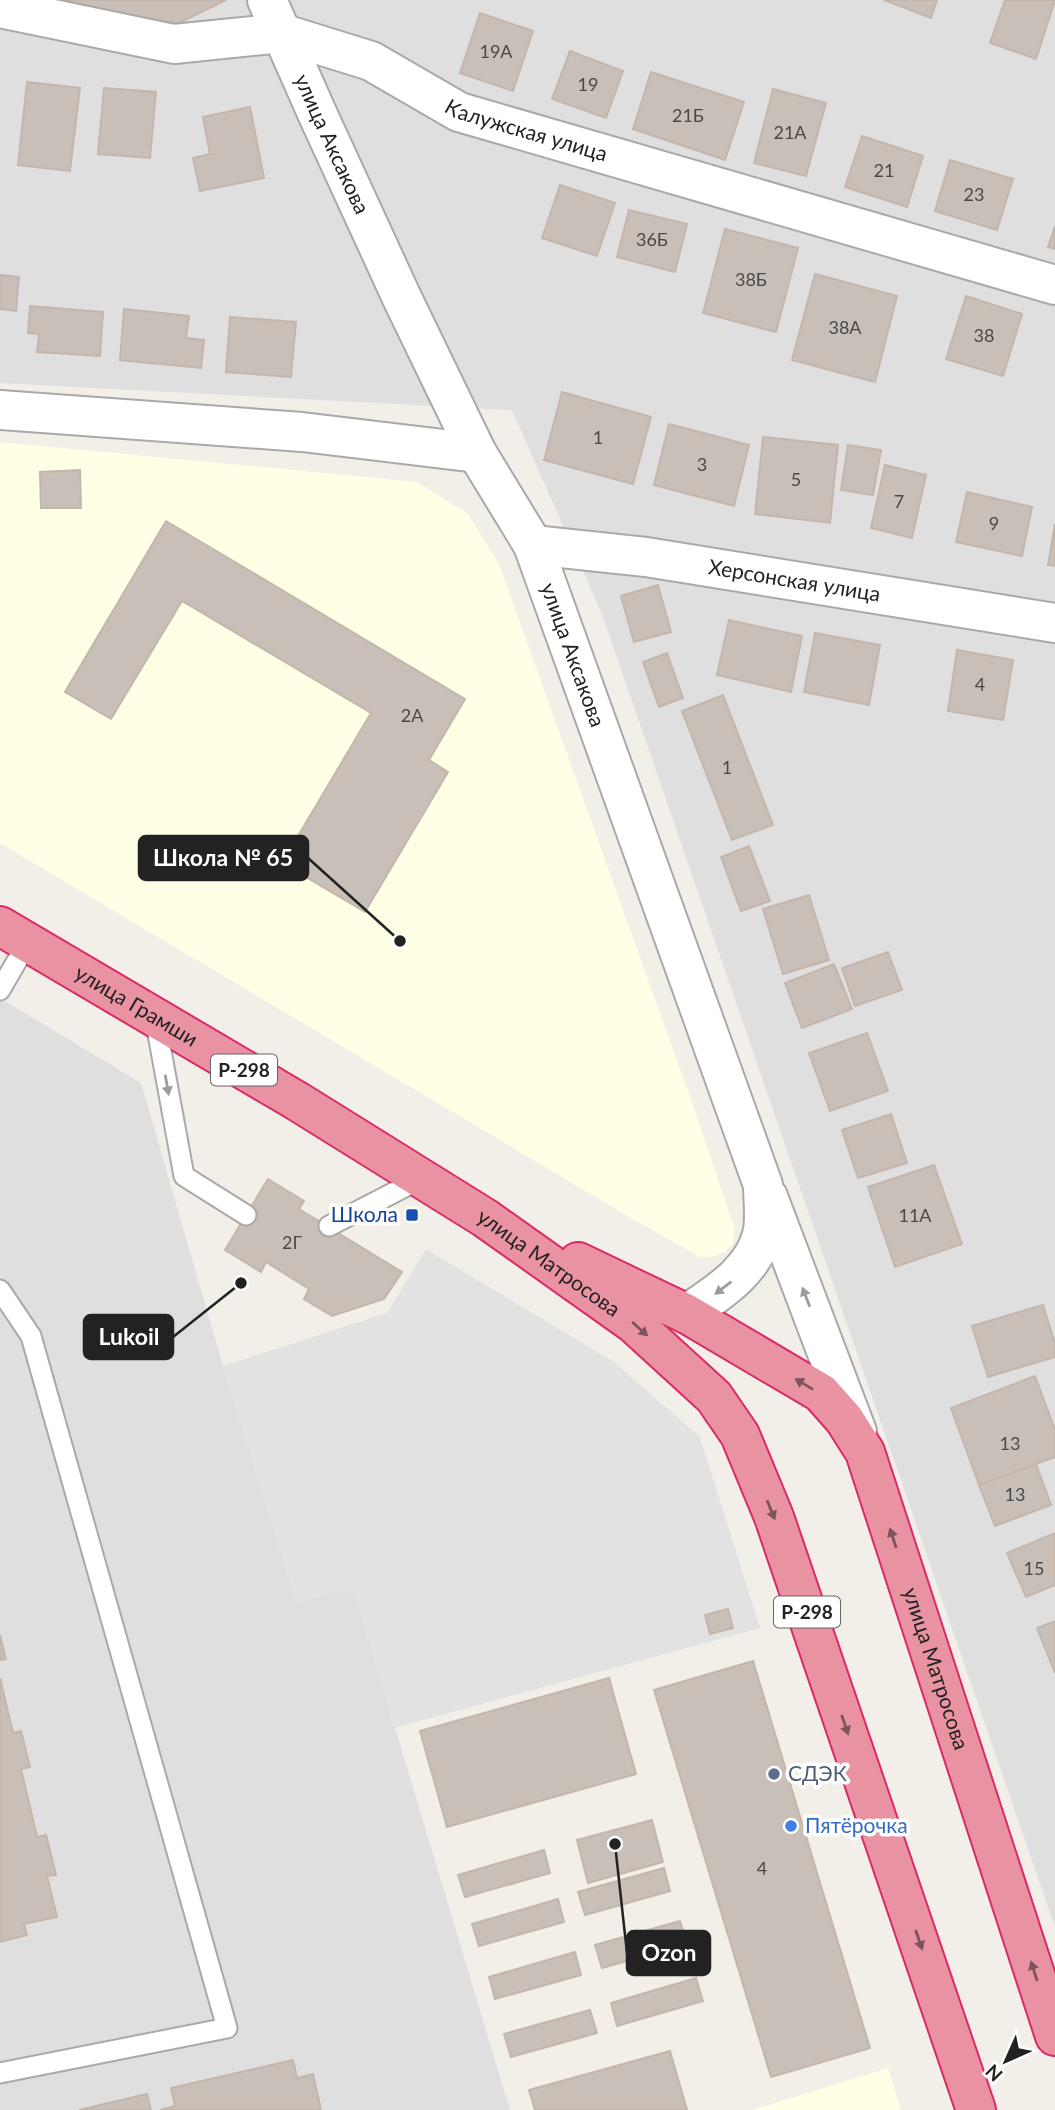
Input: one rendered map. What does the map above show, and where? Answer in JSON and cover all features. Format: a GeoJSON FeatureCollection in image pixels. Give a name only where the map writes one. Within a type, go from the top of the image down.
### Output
{"type":"FeatureCollection","features":[{"type":"Feature","properties":{"kind":"highway","name":"улица Грамши"},"geometry":{"type":"LineString","coordinates":[[14,934],[297,1101],[485,1218]]}},
{"type":"Feature","properties":{"kind":"highway","name":"улица Матросова"},"geometry":{"type":"LineString","coordinates":[[485,1218],[687,1314],[821,1393],[844,1419],[865,1452],[1055,2036]]}},
{"type":"Feature","properties":{"kind":"highway","name":"улица Матросова"},"geometry":{"type":"LineString","coordinates":[[485,1218],[633,1323],[714,1397],[740,1435],[774,1517],[976,2110]]}},
{"type":"Feature","properties":{"kind":"street","name":"Калужская улица"},"geometry":{"type":"LineString","coordinates":[[0,8],[174,44],[274,16],[371,61],[459,113],[1055,285]]}},
{"type":"Feature","properties":{"kind":"street","name":"улица Аксакова"},"geometry":{"type":"LineString","coordinates":[[274,16],[402,298],[477,453],[533,545],[763,1185],[763,1235],[754,1254],[741,1272],[723,1289],[687,1314]]}},
{"type":"Feature","properties":{"kind":"street"},"geometry":{"type":"LineString","coordinates":[[0,411],[302,432],[477,453]]}},
{"type":"Feature","properties":{"kind":"street","name":"Херсонская улица"},"geometry":{"type":"LineString","coordinates":[[533,545],[646,557],[1055,623]]}},
{"type":"Feature","properties":{"kind":"street"},"geometry":{"type":"LineString","coordinates":[[763,1185],[865,1452]]}},
{"type":"Feature","properties":{"kind":"lane"},"geometry":{"type":"LineString","coordinates":[[0,990],[14,934]]}},
{"type":"Feature","properties":{"kind":"lane"},"geometry":{"type":"LineString","coordinates":[[155,1017],[184,1177],[246,1215]]}},
{"type":"Feature","properties":{"kind":"lane"},"geometry":{"type":"LineString","coordinates":[[329,1226],[420,1179]]}},
{"type":"Feature","properties":{"kind":"lane"},"geometry":{"type":"LineString","coordinates":[[0,1290],[31,1336],[228,2028],[0,2073]]}},
{"type":"Feature","properties":{"kind":"shaded area"},"geometry":{"type":"Polygon","coordinates":[[[0,0],[1055,0],[1055,1927],[602,614],[512,410],[0,383],[0,0]]]}},
{"type":"Feature","properties":{"kind":"shaded area"},"geometry":{"type":"Polygon","coordinates":[[[0,442],[417,482],[468,514],[499,564],[694,1108],[735,1230],[733,1243],[725,1252],[713,1257],[700,1257],[0,843],[0,442]]]}},
{"type":"Feature","properties":{"kind":"shaded area"},"geometry":{"type":"Polygon","coordinates":[[[0,998],[141,1083],[223,1366],[296,1601],[353,1588],[510,2110],[0,2110],[0,998]]]}},
{"type":"Feature","properties":{"kind":"shaded area"},"geometry":{"type":"Polygon","coordinates":[[[426,1249],[614,1362],[700,1437],[760,1628],[394,1728],[353,1589],[296,1601],[223,1366],[387,1313],[426,1249]]]}},
{"type":"Feature","properties":{"kind":"shaded area"},"geometry":{"type":"Polygon","coordinates":[[[888,2068],[901,2110],[752,2110],[888,2068]]]}},
{"type":"Feature","properties":{"kind":"building"},"geometry":{"type":"Polygon","coordinates":[[[47,0],[226,0],[169,28],[47,0]]]}},
{"type":"Feature","properties":{"kind":"building"},"geometry":{"type":"Polygon","coordinates":[[[884,0],[937,0],[931,18],[884,0]]]}},
{"type":"Feature","properties":{"kind":"building"},"geometry":{"type":"Polygon","coordinates":[[[1005,0],[1055,0],[1036,59],[990,43],[1005,0]]]}},
{"type":"Feature","properties":{"kind":"building"},"geometry":{"type":"Polygon","coordinates":[[[480,13],[533,31],[513,91],[460,73],[480,13]]]}},
{"type":"Feature","properties":{"kind":"building"},"geometry":{"type":"Polygon","coordinates":[[[570,51],[623,71],[606,118],[552,99],[570,51]]]}},
{"type":"Feature","properties":{"kind":"building"},"geometry":{"type":"Polygon","coordinates":[[[651,72],[744,102],[725,160],[633,129],[651,72]]]}},
{"type":"Feature","properties":{"kind":"building"},"geometry":{"type":"Polygon","coordinates":[[[27,82],[80,88],[70,171],[18,165],[27,82]]]}},
{"type":"Feature","properties":{"kind":"building"},"geometry":{"type":"Polygon","coordinates":[[[104,88],[156,92],[150,158],[98,154],[104,88]]]}},
{"type":"Feature","properties":{"kind":"building"},"geometry":{"type":"Polygon","coordinates":[[[773,89],[826,103],[806,176],[754,163],[773,89]]]}},
{"type":"Feature","properties":{"kind":"building"},"geometry":{"type":"Polygon","coordinates":[[[250,107],[264,178],[200,191],[193,158],[210,154],[203,117],[250,107]]]}},
{"type":"Feature","properties":{"kind":"building"},"geometry":{"type":"Polygon","coordinates":[[[862,136],[923,156],[907,207],[845,187],[862,136]]]}},
{"type":"Feature","properties":{"kind":"building"},"geometry":{"type":"Polygon","coordinates":[[[950,160],[1013,179],[997,230],[935,211],[950,160]]]}},
{"type":"Feature","properties":{"kind":"building"},"geometry":{"type":"Polygon","coordinates":[[[560,185],[615,203],[597,256],[542,238],[560,185]]]}},
{"type":"Feature","properties":{"kind":"building"},"geometry":{"type":"Polygon","coordinates":[[[629,210],[687,224],[675,272],[617,257],[629,210]]]}},
{"type":"Feature","properties":{"kind":"building"},"geometry":{"type":"Polygon","coordinates":[[[1055,226],[1055,249],[1048,247],[1055,226]]]}},
{"type":"Feature","properties":{"kind":"building"},"geometry":{"type":"Polygon","coordinates":[[[725,229],[798,248],[776,332],[703,313],[725,229]]]}},
{"type":"Feature","properties":{"kind":"building"},"geometry":{"type":"Polygon","coordinates":[[[815,274],[897,296],[875,382],[792,360],[815,274]]]}},
{"type":"Feature","properties":{"kind":"building"},"geometry":{"type":"Polygon","coordinates":[[[0,275],[19,277],[16,311],[0,309],[0,275]]]}},
{"type":"Feature","properties":{"kind":"building"},"geometry":{"type":"Polygon","coordinates":[[[966,296],[1022,314],[1003,376],[946,359],[966,296]]]}},
{"type":"Feature","properties":{"kind":"building"},"geometry":{"type":"Polygon","coordinates":[[[30,306],[103,312],[100,356],[37,352],[39,334],[28,333],[30,306]]]}},
{"type":"Feature","properties":{"kind":"building"},"geometry":{"type":"Polygon","coordinates":[[[124,309],[189,316],[186,338],[204,340],[201,368],[120,360],[124,309]]]}},
{"type":"Feature","properties":{"kind":"building"},"geometry":{"type":"Polygon","coordinates":[[[230,317],[296,322],[291,377],[226,372],[230,317]]]}},
{"type":"Feature","properties":{"kind":"building"},"geometry":{"type":"Polygon","coordinates":[[[562,392],[651,417],[633,484],[544,460],[562,392]]]}},
{"type":"Feature","properties":{"kind":"building"},"geometry":{"type":"Polygon","coordinates":[[[669,424],[749,445],[734,506],[654,485],[669,424]]]}},
{"type":"Feature","properties":{"kind":"building"},"geometry":{"type":"Polygon","coordinates":[[[763,437],[838,445],[830,523],[755,514],[763,437]]]}},
{"type":"Feature","properties":{"kind":"building"},"geometry":{"type":"Polygon","coordinates":[[[848,445],[881,450],[873,495],[841,490],[848,445]]]}},
{"type":"Feature","properties":{"kind":"building"},"geometry":{"type":"Polygon","coordinates":[[[885,465],[926,475],[912,538],[871,528],[885,465]]]}},
{"type":"Feature","properties":{"kind":"building"},"geometry":{"type":"Polygon","coordinates":[[[80,470],[81,508],[41,508],[40,472],[80,470]]]}},
{"type":"Feature","properties":{"kind":"building"},"geometry":{"type":"Polygon","coordinates":[[[967,492],[1032,507],[1022,556],[956,542],[967,492]]]}},
{"type":"Feature","properties":{"kind":"building"},"geometry":{"type":"Polygon","coordinates":[[[166,521],[465,699],[429,760],[448,772],[365,912],[282,863],[371,713],[182,601],[111,719],[65,692],[166,521]]]}},
{"type":"Feature","properties":{"kind":"building"},"geometry":{"type":"Polygon","coordinates":[[[1055,524],[1055,566],[1048,565],[1055,524]]]}},
{"type":"Feature","properties":{"kind":"building"},"geometry":{"type":"Polygon","coordinates":[[[658,585],[671,632],[634,642],[621,596],[658,585]]]}},
{"type":"Feature","properties":{"kind":"building"},"geometry":{"type":"Polygon","coordinates":[[[729,620],[802,636],[791,692],[717,675],[729,620]]]}},
{"type":"Feature","properties":{"kind":"building"},"geometry":{"type":"Polygon","coordinates":[[[815,633],[880,645],[869,705],[804,692],[815,633]]]}},
{"type":"Feature","properties":{"kind":"building"},"geometry":{"type":"Polygon","coordinates":[[[957,650],[1013,660],[1003,720],[948,711],[957,650]]]}},
{"type":"Feature","properties":{"kind":"building"},"geometry":{"type":"Polygon","coordinates":[[[667,653],[683,698],[659,707],[643,662],[667,653]]]}},
{"type":"Feature","properties":{"kind":"building"},"geometry":{"type":"Polygon","coordinates":[[[723,695],[773,825],[732,840],[682,711],[723,695]]]}},
{"type":"Feature","properties":{"kind":"building"},"geometry":{"type":"Polygon","coordinates":[[[749,846],[770,901],[741,911],[721,857],[749,846]]]}},
{"type":"Feature","properties":{"kind":"building"},"geometry":{"type":"Polygon","coordinates":[[[809,895],[829,960],[783,974],[763,909],[809,895]]]}},
{"type":"Feature","properties":{"kind":"building"},"geometry":{"type":"Polygon","coordinates":[[[888,952],[902,990],[855,1006],[842,968],[888,952]]]}},
{"type":"Feature","properties":{"kind":"building"},"geometry":{"type":"Polygon","coordinates":[[[834,964],[852,1009],[802,1028],[785,983],[834,964]]]}},
{"type":"Feature","properties":{"kind":"building"},"geometry":{"type":"Polygon","coordinates":[[[867,1033],[888,1091],[830,1111],[809,1053],[867,1033]]]}},
{"type":"Feature","properties":{"kind":"building"},"geometry":{"type":"Polygon","coordinates":[[[891,1114],[907,1163],[858,1178],[842,1130],[891,1114]]]}},
{"type":"Feature","properties":{"kind":"building"},"geometry":{"type":"Polygon","coordinates":[[[934,1165],[962,1244],[895,1267],[868,1187],[934,1165]]]}},
{"type":"Feature","properties":{"kind":"building"},"geometry":{"type":"Polygon","coordinates":[[[268,1179],[304,1201],[299,1209],[402,1272],[384,1299],[332,1316],[304,1299],[309,1289],[266,1262],[261,1272],[225,1250],[268,1179]]]}},
{"type":"Feature","properties":{"kind":"building"},"geometry":{"type":"Polygon","coordinates":[[[1043,1305],[1055,1344],[1055,1357],[988,1377],[972,1326],[1043,1305]]]}},
{"type":"Feature","properties":{"kind":"building"},"geometry":{"type":"Polygon","coordinates":[[[1035,1376],[1055,1430],[1055,1457],[979,1485],[951,1408],[1035,1376]]]}},
{"type":"Feature","properties":{"kind":"building"},"geometry":{"type":"Polygon","coordinates":[[[1036,1464],[1051,1505],[995,1526],[979,1485],[1036,1464]]]}},
{"type":"Feature","properties":{"kind":"building"},"geometry":{"type":"Polygon","coordinates":[[[1055,1533],[1055,1585],[1026,1597],[1007,1553],[1055,1533]]]}},
{"type":"Feature","properties":{"kind":"building"},"geometry":{"type":"Polygon","coordinates":[[[728,1609],[733,1628],[710,1634],[705,1615],[728,1609]]]}},
{"type":"Feature","properties":{"kind":"building"},"geometry":{"type":"Polygon","coordinates":[[[1055,1621],[1055,1673],[1037,1628],[1055,1621]]]}},
{"type":"Feature","properties":{"kind":"building"},"geometry":{"type":"Polygon","coordinates":[[[0,1635],[6,1659],[0,1660],[0,1635]]]}},
{"type":"Feature","properties":{"kind":"building"},"geometry":{"type":"Polygon","coordinates":[[[753,1661],[870,2048],[771,2077],[654,1690],[753,1661]]]}},
{"type":"Feature","properties":{"kind":"building"},"geometry":{"type":"Polygon","coordinates":[[[0,1678],[13,1733],[21,1731],[30,1767],[21,1769],[37,1837],[46,1835],[56,1875],[47,1876],[57,1917],[24,1924],[27,1935],[0,1942],[0,1678]]]}},
{"type":"Feature","properties":{"kind":"building"},"geometry":{"type":"Polygon","coordinates":[[[609,1678],[636,1774],[447,1827],[420,1731],[609,1678]]]}},
{"type":"Feature","properties":{"kind":"building"},"geometry":{"type":"Polygon","coordinates":[[[652,1820],[663,1862],[588,1883],[577,1840],[652,1820]]]}},
{"type":"Feature","properties":{"kind":"building"},"geometry":{"type":"Polygon","coordinates":[[[544,1850],[550,1873],[465,1897],[458,1875],[544,1850]]]}},
{"type":"Feature","properties":{"kind":"building"},"geometry":{"type":"Polygon","coordinates":[[[664,1868],[670,1891],[585,1915],[578,1892],[664,1868]]]}},
{"type":"Feature","properties":{"kind":"building"},"geometry":{"type":"Polygon","coordinates":[[[558,1899],[564,1922],[479,1946],[472,1924],[558,1899]]]}},
{"type":"Feature","properties":{"kind":"building"},"geometry":{"type":"Polygon","coordinates":[[[680,1921],[687,1944],[602,1968],[595,1945],[680,1921]]]}},
{"type":"Feature","properties":{"kind":"building"},"geometry":{"type":"Polygon","coordinates":[[[575,1952],[581,1975],[495,1999],[489,1977],[575,1952]]]}},
{"type":"Feature","properties":{"kind":"building"},"geometry":{"type":"Polygon","coordinates":[[[696,1978],[703,2001],[617,2026],[611,2003],[696,1978]]]}},
{"type":"Feature","properties":{"kind":"building"},"geometry":{"type":"Polygon","coordinates":[[[590,2010],[597,2033],[511,2057],[504,2034],[590,2010]]]}},
{"type":"Feature","properties":{"kind":"building"},"geometry":{"type":"Polygon","coordinates":[[[670,2051],[687,2110],[535,2110],[529,2090],[670,2051]]]}},
{"type":"Feature","properties":{"kind":"building"},"geometry":{"type":"Polygon","coordinates":[[[293,2060],[297,2078],[313,2074],[321,2110],[160,2110],[175,2106],[171,2088],[293,2060]]]}},
{"type":"Feature","properties":{"kind":"building"},"geometry":{"type":"Polygon","coordinates":[[[147,2094],[151,2110],[79,2110],[147,2094]]]}},
{"type":"Feature","properties":{"kind":"place","name":"Школа № 65"},"geometry":{"type":"Point","coordinates":[400,941]}},
{"type":"Feature","properties":{"kind":"place","name":"Школа"},"geometry":{"type":"Point","coordinates":[412,1215]}},
{"type":"Feature","properties":{"kind":"place","name":"Lukoil"},"geometry":{"type":"Point","coordinates":[241,1283]}},
{"type":"Feature","properties":{"kind":"place","name":"СДЭК"},"geometry":{"type":"Point","coordinates":[774,1774]}},
{"type":"Feature","properties":{"kind":"place","name":"Пятёрочка"},"geometry":{"type":"Point","coordinates":[791,1826]}},
{"type":"Feature","properties":{"kind":"place","name":"Ozon"},"geometry":{"type":"Point","coordinates":[615,1844]}}]}
